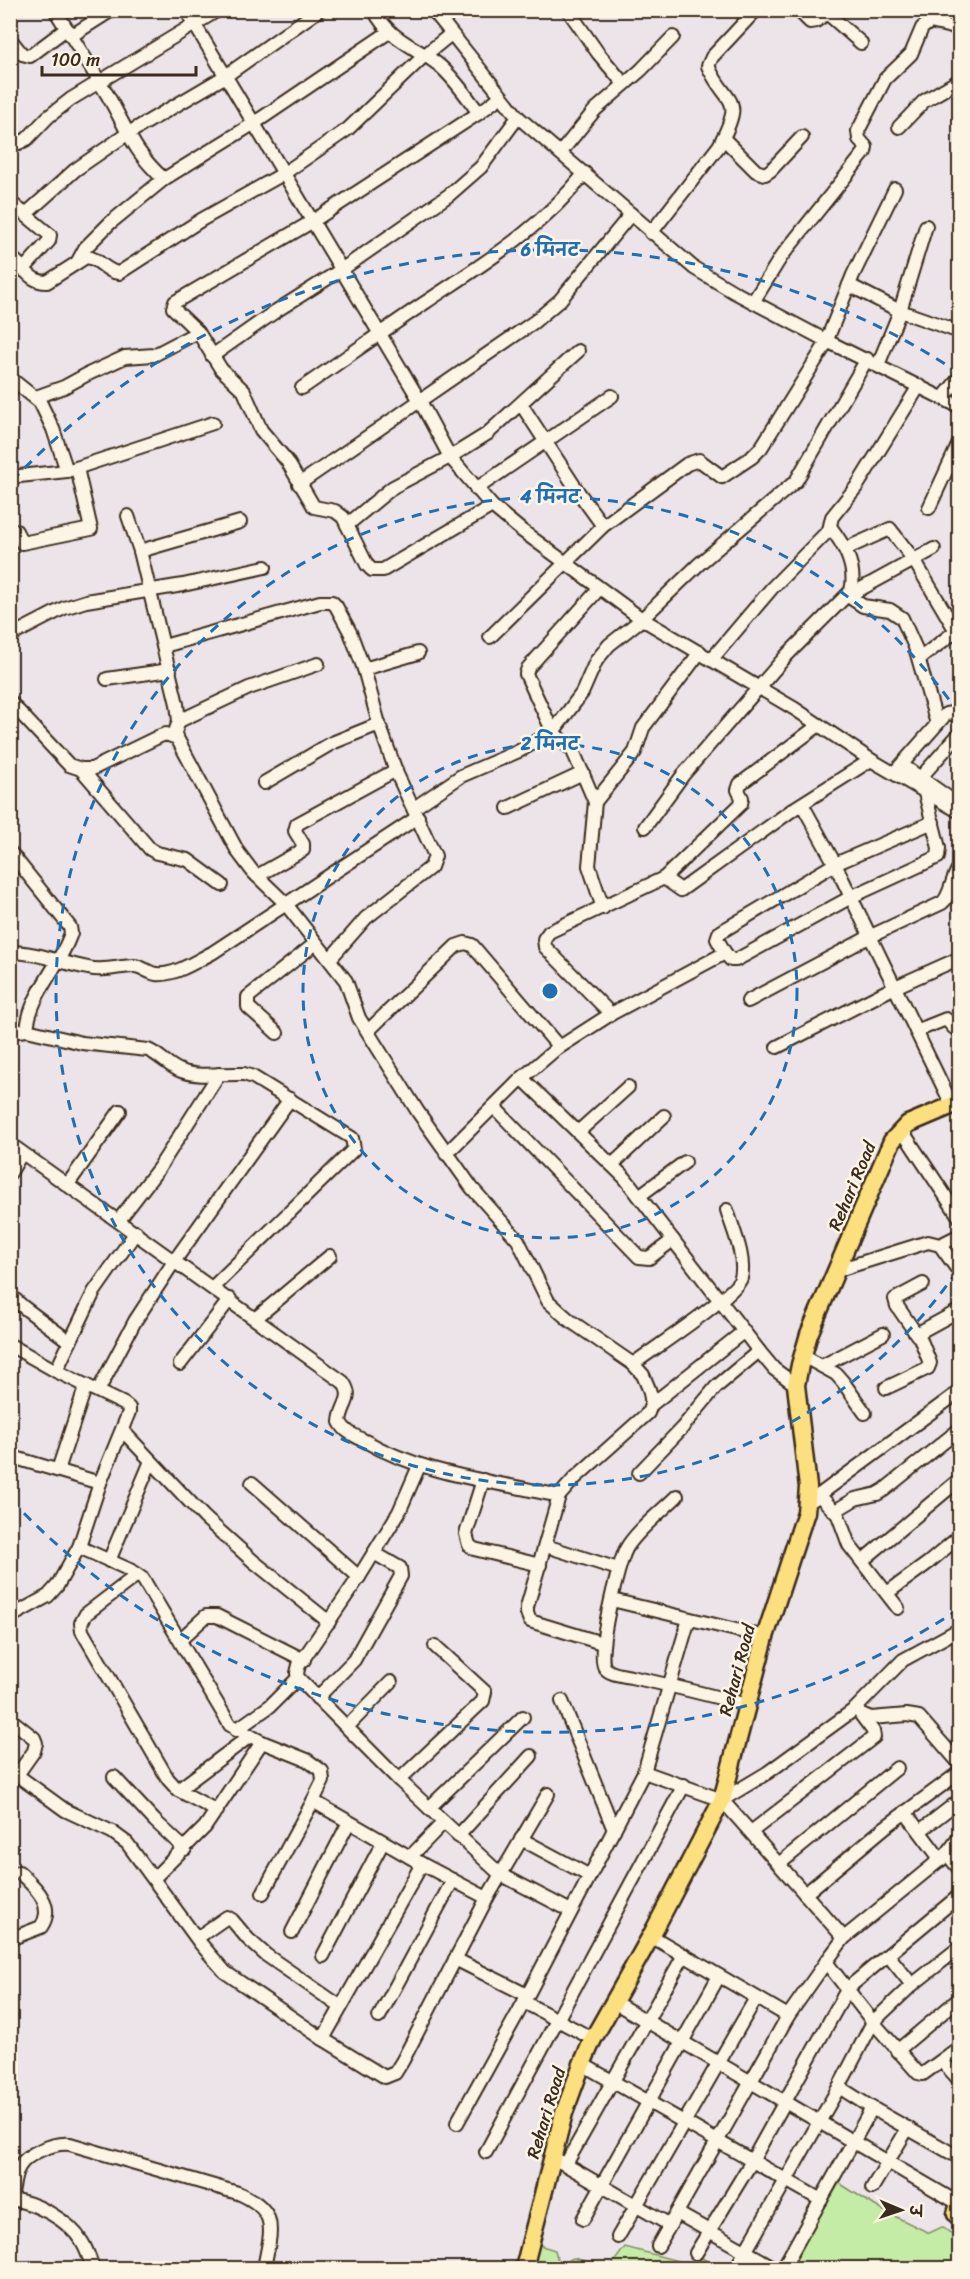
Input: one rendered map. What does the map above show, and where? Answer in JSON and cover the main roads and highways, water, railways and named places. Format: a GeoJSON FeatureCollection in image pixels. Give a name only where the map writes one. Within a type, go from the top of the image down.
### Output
{"type":"FeatureCollection","features":[{"type":"Feature","properties":{"kind":"main road"},"geometry":{"type":"LineString","coordinates":[[954,10],[959,15]]}},
{"type":"Feature","properties":{"kind":"main road","name":"Rehari Road"},"geometry":{"type":"LineString","coordinates":[[524,2268],[560,2161],[572,2089],[582,2064],[593,2039],[651,1936],[722,1800],[765,1637],[813,1499],[808,1487],[796,1385],[809,1334],[892,1142],[901,1129],[915,1120],[956,1103]]}}]}
